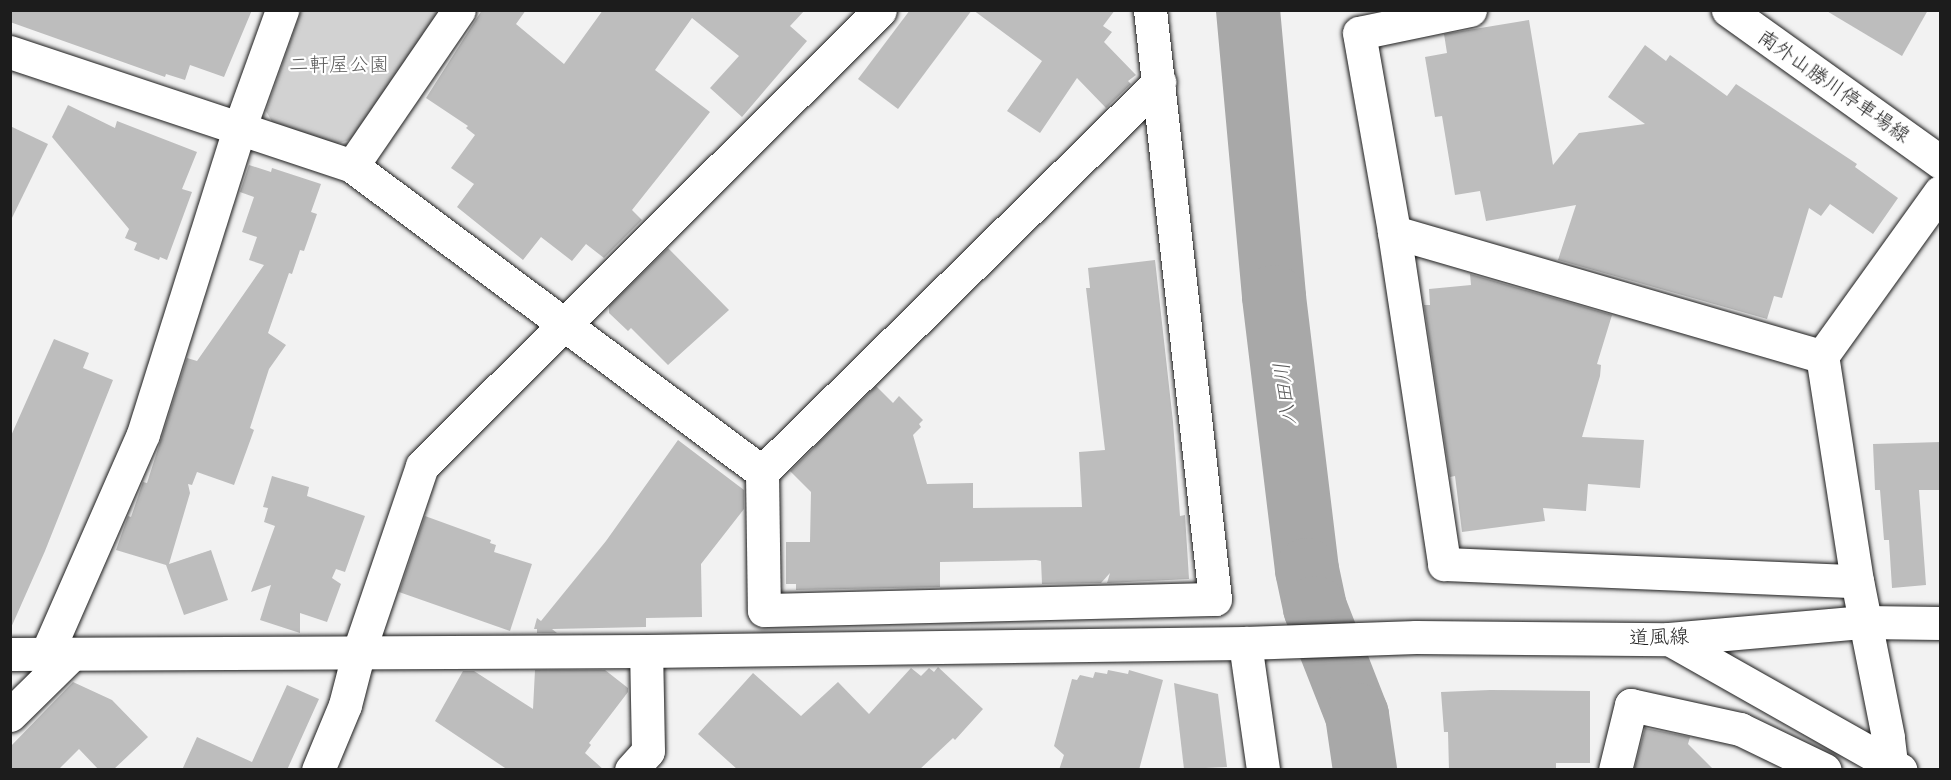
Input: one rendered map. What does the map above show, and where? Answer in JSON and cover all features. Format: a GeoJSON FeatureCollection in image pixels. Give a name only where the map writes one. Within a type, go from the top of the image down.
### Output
{"type":"FeatureCollection","features":[{"type":"Feature","properties":{"kind":"street"},"geometry":{"type":"LineString","coordinates":[[10,715],[59,654],[143,434],[239,129],[282,10]]}},
{"type":"Feature","properties":{"kind":"street"},"geometry":{"type":"LineString","coordinates":[[352,166],[459,10]]}},
{"type":"Feature","properties":{"kind":"street"},"geometry":{"type":"LineString","coordinates":[[318,770],[345,705],[359,651],[423,466],[880,10]]}},
{"type":"Feature","properties":{"kind":"street"},"geometry":{"type":"LineString","coordinates":[[1150,10],[1159,82],[1215,600],[764,610],[762,472],[1159,82]]}},
{"type":"Feature","properties":{"kind":"street"},"geometry":{"type":"LineString","coordinates":[[1470,10],[1359,33],[1394,232],[1444,564],[1857,582]]}},
{"type":"Feature","properties":{"kind":"street","name":"南外山勝川停車場線"},"geometry":{"type":"LineString","coordinates":[[1728,10],[1941,162]]}},
{"type":"Feature","properties":{"kind":"street"},"geometry":{"type":"LineString","coordinates":[[10,51],[352,166],[762,472]]}},
{"type":"Feature","properties":{"kind":"street"},"geometry":{"type":"LineString","coordinates":[[1893,767],[1857,582],[1822,356],[1941,192]]}},
{"type":"Feature","properties":{"kind":"street"},"geometry":{"type":"LineString","coordinates":[[1394,232],[1822,356]]}},
{"type":"Feature","properties":{"kind":"street","name":"道風線"},"geometry":{"type":"LineString","coordinates":[[10,654],[646,651],[1245,643],[1306,640],[1669,639],[1864,622],[1941,623]]}},
{"type":"Feature","properties":{"kind":"street"},"geometry":{"type":"LineString","coordinates":[[1669,639],[1893,767]]}},
{"type":"Feature","properties":{"kind":"street"},"geometry":{"type":"LineString","coordinates":[[1245,643],[1263,770]]}},
{"type":"Feature","properties":{"kind":"street"},"geometry":{"type":"LineString","coordinates":[[646,651],[649,763]]}},
{"type":"Feature","properties":{"kind":"street"},"geometry":{"type":"LineString","coordinates":[[1615,770],[1631,705],[1740,729],[1825,770]]}},
{"type":"Feature","properties":{"kind":"green space","name":"二軒屋公園"},"geometry":{"type":"Polygon","coordinates":[[[301,11],[440,11],[352,139],[337,144],[274,125],[266,111],[301,11]]]}},
{"type":"Feature","properties":{"kind":"building"},"geometry":{"type":"Polygon","coordinates":[[[10,10],[252,10],[224,77],[190,65],[185,80],[166,74],[165,77],[10,22],[10,10]]]}},
{"type":"Feature","properties":{"kind":"building"},"geometry":{"type":"Polygon","coordinates":[[[482,10],[526,10],[516,24],[564,64],[603,10],[805,10],[790,26],[807,41],[742,117],[710,88],[739,56],[692,18],[655,70],[710,112],[632,210],[642,220],[604,258],[586,244],[572,261],[541,237],[523,260],[457,207],[474,184],[451,168],[475,135],[466,128],[468,126],[426,98],[482,10]]]}},
{"type":"Feature","properties":{"kind":"building"},"geometry":{"type":"Polygon","coordinates":[[[910,10],[972,10],[898,109],[858,79],[910,10]]]}},
{"type":"Feature","properties":{"kind":"building"},"geometry":{"type":"Polygon","coordinates":[[[973,10],[1115,10],[1103,26],[1112,32],[1104,42],[1136,75],[1128,81],[1131,84],[1106,108],[1077,78],[1040,133],[1007,111],[1042,61],[973,10]]]}},
{"type":"Feature","properties":{"kind":"building"},"geometry":{"type":"Polygon","coordinates":[[[1825,10],[1928,10],[1902,56],[1825,10]]]}},
{"type":"Feature","properties":{"kind":"building"},"geometry":{"type":"Polygon","coordinates":[[[1529,20],[1553,165],[1579,133],[1645,124],[1608,97],[1645,45],[1666,61],[1670,55],[1727,96],[1736,84],[1857,164],[1855,167],[1898,198],[1873,234],[1830,204],[1821,216],[1809,208],[1782,298],[1774,296],[1767,319],[1558,260],[1576,205],[1486,221],[1480,191],[1455,195],[1442,116],[1435,117],[1425,57],[1447,53],[1444,34],[1529,20]]]}},
{"type":"Feature","properties":{"kind":"building"},"geometry":{"type":"Polygon","coordinates":[[[68,105],[115,128],[117,121],[197,152],[182,189],[192,192],[167,260],[160,257],[159,260],[134,250],[137,243],[125,238],[129,229],[52,137],[68,105]]]}},
{"type":"Feature","properties":{"kind":"building"},"geometry":{"type":"Polygon","coordinates":[[[10,126],[48,144],[10,222],[10,126]]]}},
{"type":"Feature","properties":{"kind":"building"},"geometry":{"type":"Polygon","coordinates":[[[249,165],[271,172],[272,168],[321,184],[311,212],[317,214],[304,251],[300,250],[292,274],[289,273],[268,333],[286,345],[269,369],[250,428],[254,430],[234,485],[197,472],[192,485],[188,484],[190,493],[169,564],[211,550],[228,600],[184,615],[166,565],[116,550],[143,482],[147,483],[187,358],[197,361],[264,265],[249,260],[257,237],[242,232],[254,197],[240,192],[249,165]]]}},
{"type":"Feature","properties":{"kind":"building"},"geometry":{"type":"Polygon","coordinates":[[[668,248],[729,310],[668,365],[631,328],[628,331],[609,313],[609,306],[668,248]]]}},
{"type":"Feature","properties":{"kind":"building"},"geometry":{"type":"Polygon","coordinates":[[[1155,260],[1173,422],[1180,516],[1185,515],[1189,579],[1107,583],[1110,573],[1101,583],[1042,584],[1041,561],[1036,560],[940,562],[940,587],[796,590],[796,584],[786,584],[786,542],[810,542],[811,492],[790,471],[876,386],[893,403],[899,396],[923,420],[919,424],[921,427],[913,435],[927,484],[973,483],[973,508],[1082,507],[1079,452],[1105,450],[1086,288],[1090,288],[1088,268],[1155,260]]]}},
{"type":"Feature","properties":{"kind":"building"},"geometry":{"type":"Polygon","coordinates":[[[1470,274],[1612,315],[1597,364],[1601,365],[1600,376],[1582,437],[1644,440],[1640,488],[1588,484],[1586,511],[1543,508],[1545,521],[1462,532],[1455,476],[1450,477],[1424,305],[1430,305],[1429,289],[1471,285],[1470,274]]]}},
{"type":"Feature","properties":{"kind":"building"},"geometry":{"type":"Polygon","coordinates":[[[54,339],[89,353],[83,368],[113,380],[45,551],[10,630],[10,438],[54,339]]]}},
{"type":"Feature","properties":{"kind":"building"},"geometry":{"type":"Polygon","coordinates":[[[678,440],[744,490],[744,509],[701,564],[702,617],[646,618],[646,627],[552,629],[557,633],[537,633],[537,629],[534,629],[537,618],[541,621],[606,541],[678,440]]]}},
{"type":"Feature","properties":{"kind":"building"},"geometry":{"type":"Polygon","coordinates":[[[1941,442],[1941,490],[1919,490],[1926,585],[1892,588],[1889,540],[1884,540],[1880,490],[1875,490],[1873,444],[1941,442]]]}},
{"type":"Feature","properties":{"kind":"building"},"geometry":{"type":"Polygon","coordinates":[[[272,476],[309,487],[307,496],[365,516],[345,572],[336,569],[332,578],[341,584],[327,622],[300,613],[300,633],[260,620],[271,585],[251,592],[275,526],[264,522],[268,508],[263,507],[272,476]]]}},
{"type":"Feature","properties":{"kind":"building"},"geometry":{"type":"Polygon","coordinates":[[[425,516],[491,540],[490,543],[496,545],[494,552],[532,564],[510,631],[399,592],[425,516]]]}},
{"type":"Feature","properties":{"kind":"building"},"geometry":{"type":"Polygon","coordinates":[[[938,667],[983,709],[955,740],[953,738],[919,770],[738,770],[698,734],[753,673],[801,716],[838,682],[869,714],[911,668],[921,676],[929,668],[934,672],[938,667]]]}},
{"type":"Feature","properties":{"kind":"building"},"geometry":{"type":"Polygon","coordinates":[[[535,670],[605,670],[628,688],[628,692],[589,743],[591,745],[585,753],[604,770],[508,770],[435,721],[463,671],[474,671],[533,709],[535,670]]]}},
{"type":"Feature","properties":{"kind":"building"},"geometry":{"type":"Polygon","coordinates":[[[1108,670],[1128,674],[1129,670],[1163,680],[1139,770],[1059,770],[1064,755],[1054,746],[1072,679],[1077,680],[1080,675],[1093,678],[1095,672],[1107,674],[1108,670]]]}},
{"type":"Feature","properties":{"kind":"building"},"geometry":{"type":"Polygon","coordinates":[[[73,682],[112,700],[148,737],[113,770],[99,770],[79,749],[58,770],[10,770],[10,747],[73,682]]]}},
{"type":"Feature","properties":{"kind":"building"},"geometry":{"type":"Polygon","coordinates":[[[1174,683],[1218,694],[1227,767],[1184,769],[1174,683]]]}},
{"type":"Feature","properties":{"kind":"building"},"geometry":{"type":"Polygon","coordinates":[[[287,685],[319,699],[287,770],[182,770],[197,737],[252,762],[287,685]]]}},
{"type":"Feature","properties":{"kind":"building"},"geometry":{"type":"Polygon","coordinates":[[[1590,691],[1590,763],[1556,763],[1556,770],[1449,770],[1448,732],[1444,732],[1441,692],[1590,691]]]}},
{"type":"Feature","properties":{"kind":"building"},"geometry":{"type":"Polygon","coordinates":[[[1645,728],[1690,737],[1688,744],[1714,770],[1634,770],[1645,728]]]}},
{"type":"Feature","properties":{"kind":"waterway","name":"八田川"},"geometry":{"type":"LineString","coordinates":[[1248,10],[1274,297],[1307,570],[1315,608],[1357,715],[1365,770]]}}]}
